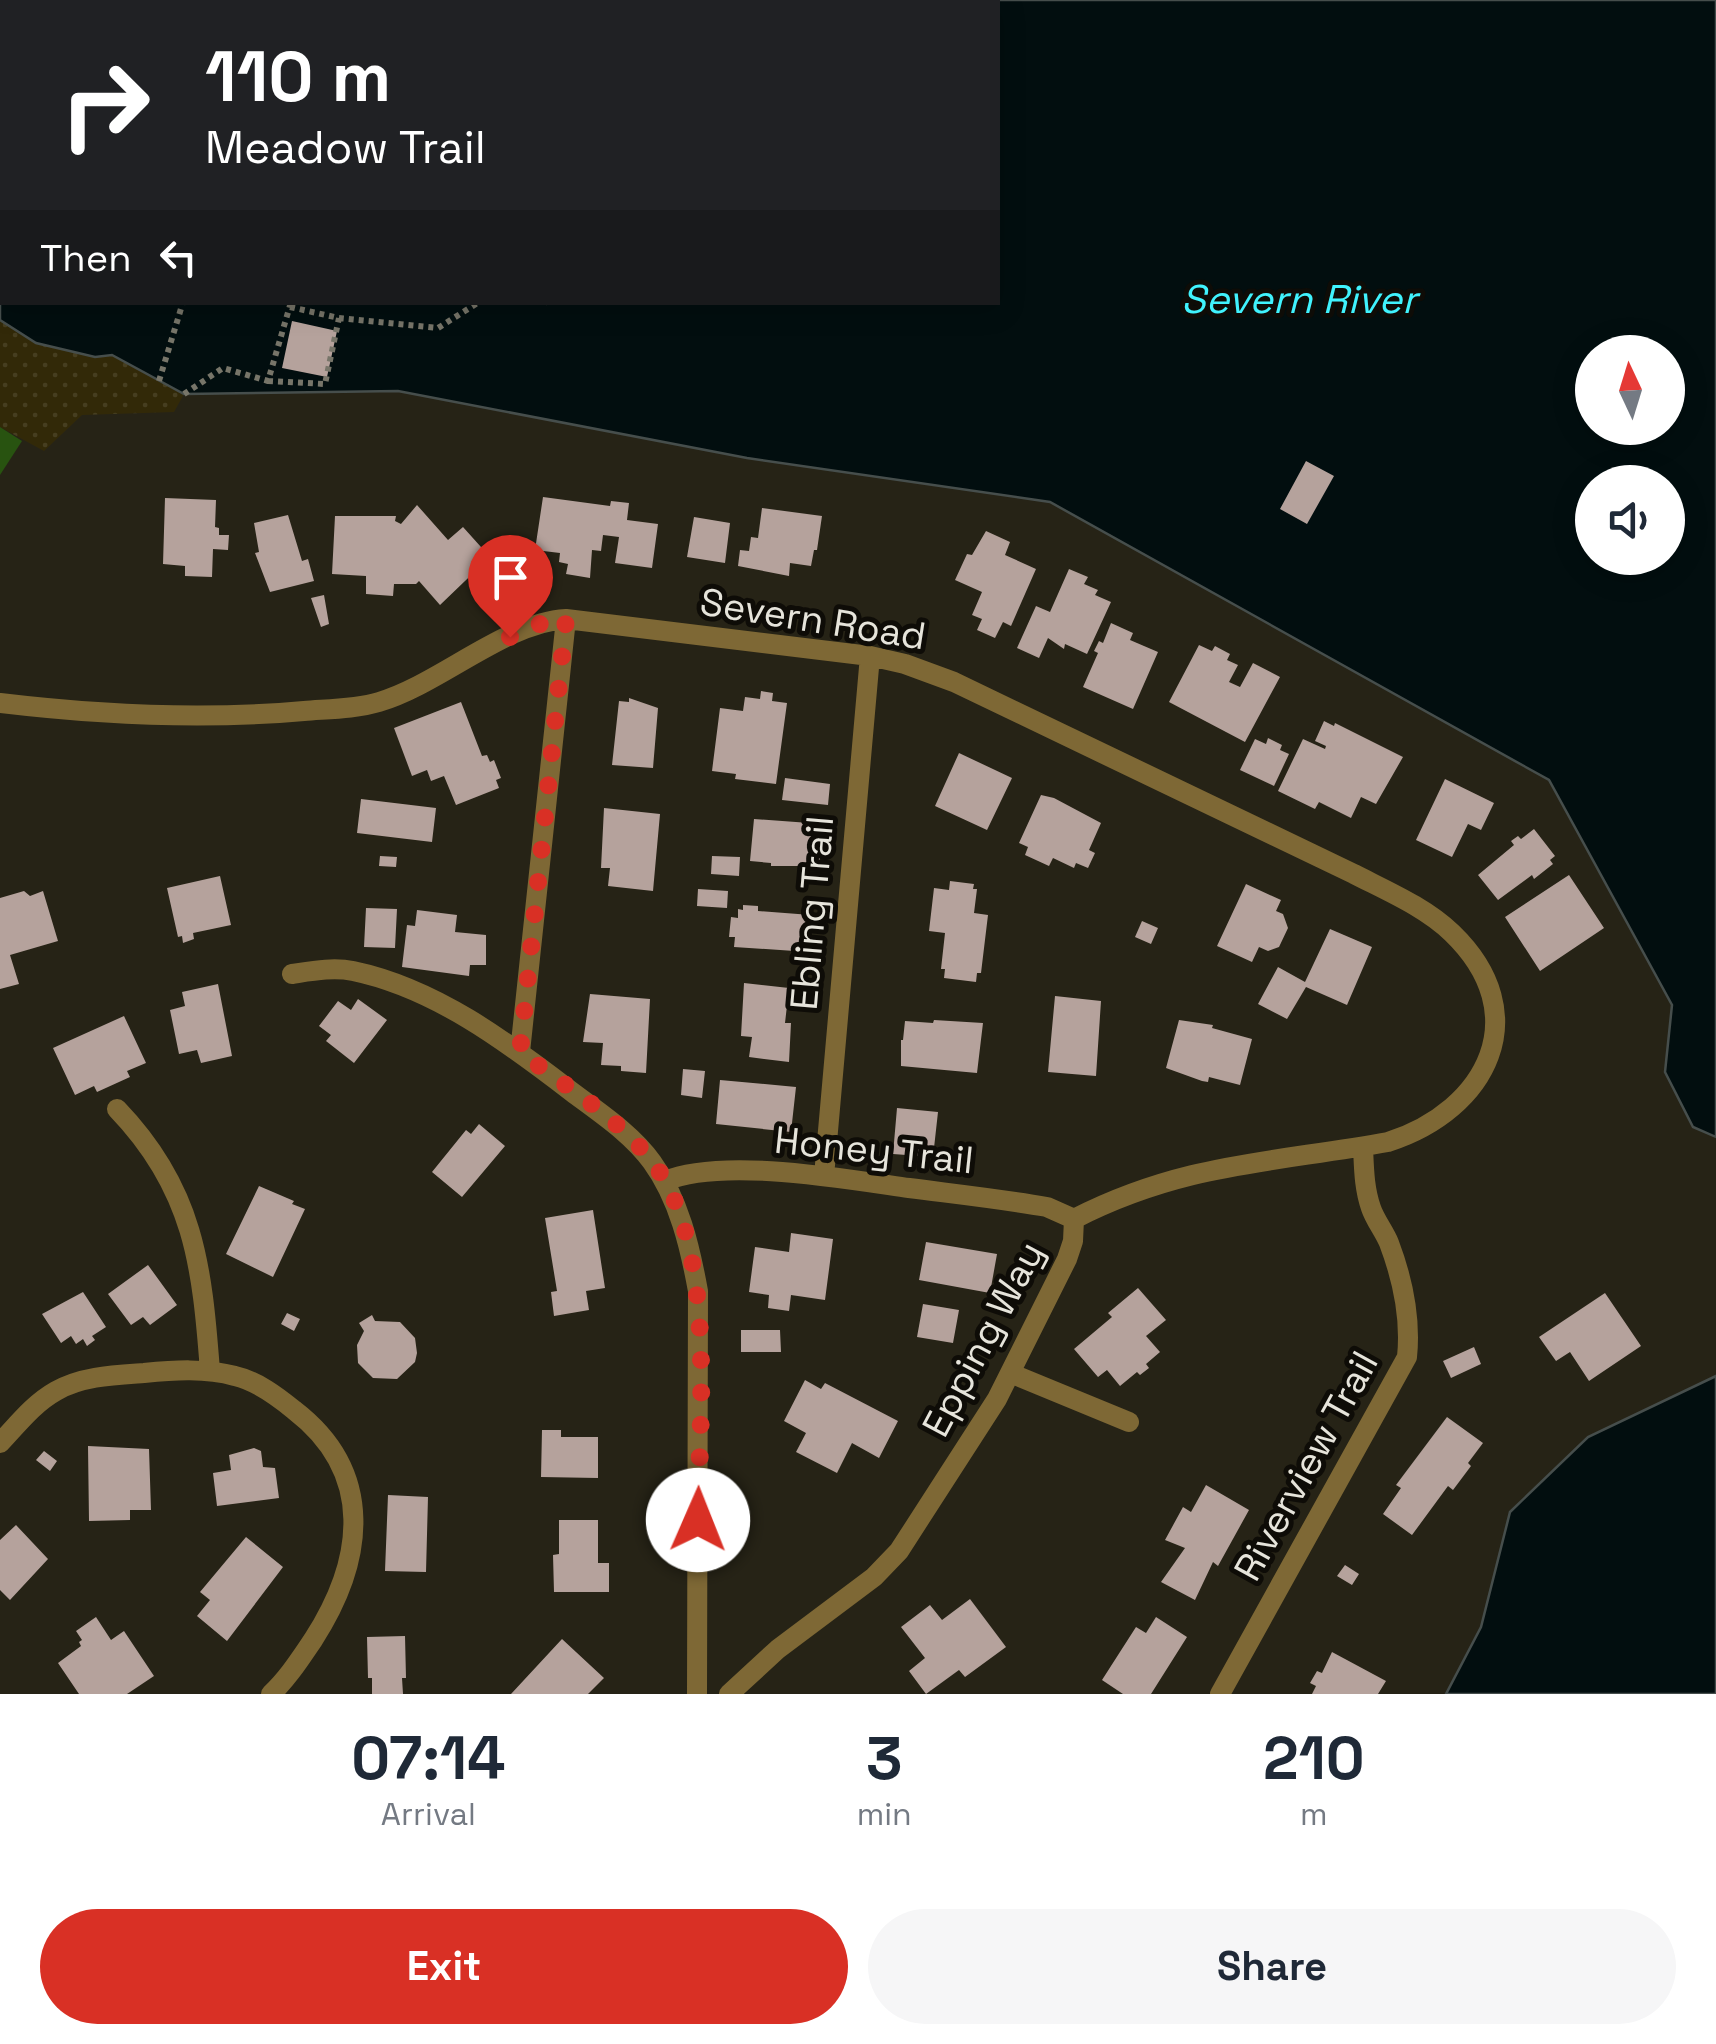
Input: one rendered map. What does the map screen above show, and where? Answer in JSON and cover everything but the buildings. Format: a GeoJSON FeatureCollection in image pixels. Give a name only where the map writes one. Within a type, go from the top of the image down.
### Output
{"type":"FeatureCollection","features":[{"type":"Feature","properties":{"kind":"street","name":"Severn Road"},"geometry":{"type":"LineString","coordinates":[[0,703],[66,712],[166,714],[275,714],[353,707],[398,696],[532,626],[566,619],[870,656],[905,664],[954,682],[1172,784],[1388,892],[1450,930],[1483,972],[1494,994],[1498,1018],[1490,1058],[1467,1092],[1432,1122],[1410,1136],[1363,1147]]}},
{"type":"Feature","properties":{"kind":"street"},"geometry":{"type":"LineString","coordinates":[[520,1052],[566,619]]}},
{"type":"Feature","properties":{"kind":"street","name":"Ebling Trail"},"geometry":{"type":"LineString","coordinates":[[824,1176],[870,656]]}},
{"type":"Feature","properties":{"kind":"street"},"geometry":{"type":"LineString","coordinates":[[292,974],[348,970],[376,977],[454,1011],[520,1052],[608,1119],[651,1160],[665,1182],[691,1253],[698,1291],[696,1694]]}},
{"type":"Feature","properties":{"kind":"street"},"geometry":{"type":"LineString","coordinates":[[116,1109],[154,1152],[184,1208],[198,1263],[210,1371]]}},
{"type":"Feature","properties":{"kind":"street","name":"Epping Way"},"geometry":{"type":"LineString","coordinates":[[729,1694],[778,1649],[874,1577],[898,1551],[946,1482],[1010,1372],[1067,1259],[1074,1218],[1106,1202],[1204,1170],[1266,1158],[1363,1147]]}},
{"type":"Feature","properties":{"kind":"street","name":"Riverview Trail"},"geometry":{"type":"LineString","coordinates":[[1220,1694],[1407,1357],[1409,1334],[1400,1275],[1372,1212],[1364,1180],[1363,1147]]}},
{"type":"Feature","properties":{"kind":"street","name":"Honey Trail"},"geometry":{"type":"LineString","coordinates":[[665,1182],[682,1174],[715,1171],[824,1176],[1031,1204],[1063,1211],[1074,1218]]}},
{"type":"Feature","properties":{"kind":"street"},"geometry":{"type":"LineString","coordinates":[[0,1443],[27,1413],[55,1391],[78,1381],[157,1372],[210,1371],[239,1377],[304,1417],[334,1452],[350,1483],[354,1531],[338,1592],[325,1622],[271,1694]]}},
{"type":"Feature","properties":{"kind":"street"},"geometry":{"type":"LineString","coordinates":[[1010,1372],[1129,1422]]}},
{"type":"Feature","properties":{"kind":"path"},"geometry":{"type":"LineString","coordinates":[[159,380],[183,305]]}},
{"type":"Feature","properties":{"kind":"path"},"geometry":{"type":"LineString","coordinates":[[268,381],[290,305],[339,318],[438,328],[474,305]]}},
{"type":"Feature","properties":{"kind":"path"},"geometry":{"type":"LineString","coordinates":[[184,394],[223,368],[268,381],[325,384],[339,318]]}},
{"type":"Feature","properties":{"kind":"sand"},"geometry":{"type":"Polygon","coordinates":[[[0,320],[36,343],[95,357],[112,355],[184,394],[174,412],[82,415],[44,451],[0,427],[0,320]]]}},
{"type":"Feature","properties":{"kind":"green space"},"geometry":{"type":"Polygon","coordinates":[[[0,427],[22,441],[0,475],[0,427]]]}},
{"type":"Feature","properties":{"kind":"water","name":"Severn River"},"geometry":{"type":"Polygon","coordinates":[[[1000,0],[1716,0],[1716,1137],[1693,1127],[1665,1072],[1672,1005],[1549,780],[1050,502],[747,458],[398,391],[184,394],[112,355],[95,357],[36,343],[0,320],[0,305],[1000,305],[1000,0]]]}},
{"type":"Feature","properties":{"kind":"water"},"geometry":{"type":"Polygon","coordinates":[[[1716,1376],[1716,1694],[1446,1694],[1481,1627],[1510,1512],[1588,1437],[1716,1376]]]}},
{"type":"Feature","properties":{"kind":"route"},"geometry":{"type":"LineString","coordinates":[[510,637],[549,620],[566,619],[520,1052],[630,1138],[665,1182],[680,1218],[698,1291],[698,1520]]}}]}
